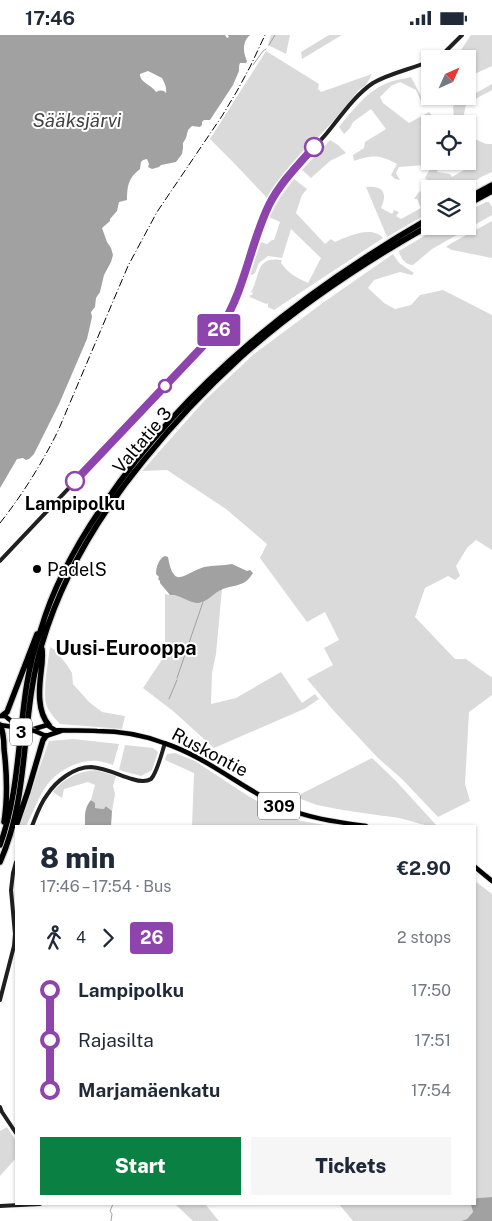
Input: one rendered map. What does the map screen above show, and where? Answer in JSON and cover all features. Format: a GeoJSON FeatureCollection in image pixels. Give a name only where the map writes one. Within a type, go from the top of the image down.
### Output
{"type":"FeatureCollection","features":[{"type":"Feature","properties":{"kind":"highway"},"geometry":{"type":"LineString","coordinates":[[476,194],[492,185]]}},
{"type":"Feature","properties":{"kind":"highway"},"geometry":{"type":"LineString","coordinates":[[476,200],[492,191]]}},
{"type":"Feature","properties":{"kind":"highway","name":"Valtatie 3"},"geometry":{"type":"LineString","coordinates":[[0,845],[13,798],[27,680],[41,628],[62,575],[85,533],[119,482],[172,417],[225,364],[256,337],[295,306],[350,267],[421,224]]}},
{"type":"Feature","properties":{"kind":"highway","name":"Valtatie 3"},"geometry":{"type":"LineString","coordinates":[[0,862],[10,837],[18,800],[32,692],[42,644],[49,622],[62,589],[86,542],[118,492],[164,435],[240,358],[280,325],[353,272],[421,230]]}},
{"type":"Feature","properties":{"kind":"highway"},"geometry":{"type":"LineString","coordinates":[[1,715],[6,712],[34,639],[41,628]]}},
{"type":"Feature","properties":{"kind":"highway"},"geometry":{"type":"LineString","coordinates":[[42,644],[40,697],[44,719],[50,726]]}},
{"type":"Feature","properties":{"kind":"highway"},"geometry":{"type":"LineString","coordinates":[[0,725],[3,734],[7,783],[3,836]]}},
{"type":"Feature","properties":{"kind":"highway"},"geometry":{"type":"LineString","coordinates":[[16,825],[43,740],[48,735]]}},
{"type":"Feature","properties":{"kind":"highway"},"geometry":{"type":"LineString","coordinates":[[10,837],[15,828]]}},
{"type":"Feature","properties":{"kind":"main road"},"geometry":{"type":"LineString","coordinates":[[447,50],[462,35]]}},
{"type":"Feature","properties":{"kind":"main road"},"geometry":{"type":"LineString","coordinates":[[0,561],[221,327],[234,303],[262,221],[272,201],[289,176],[367,88],[387,77],[421,64]]}},
{"type":"Feature","properties":{"kind":"main road","name":"309"},"geometry":{"type":"LineString","coordinates":[[1,715],[14,725]]}},
{"type":"Feature","properties":{"kind":"main road","name":"309"},"geometry":{"type":"LineString","coordinates":[[0,725],[14,725],[48,735]]}},
{"type":"Feature","properties":{"kind":"main road","name":"309"},"geometry":{"type":"LineString","coordinates":[[35,730],[45,725],[50,726]]}},
{"type":"Feature","properties":{"kind":"main road"},"geometry":{"type":"LineString","coordinates":[[48,735],[52,730],[50,726]]}},
{"type":"Feature","properties":{"kind":"main road","name":"Ruskontie"},"geometry":{"type":"LineString","coordinates":[[50,726],[56,730],[120,732],[165,743],[202,760],[286,809],[310,817],[358,825]]}},
{"type":"Feature","properties":{"kind":"main road","name":"Ruskontie"},"geometry":{"type":"LineString","coordinates":[[48,735],[64,730]]}},
{"type":"Feature","properties":{"kind":"main road"},"geometry":{"type":"LineString","coordinates":[[32,825],[46,796],[64,777],[81,769],[93,767],[138,781],[148,781],[154,774],[165,743]]}},
{"type":"Feature","properties":{"kind":"main road"},"geometry":{"type":"LineString","coordinates":[[15,866],[11,890],[15,925]]}},
{"type":"Feature","properties":{"kind":"main road"},"geometry":{"type":"LineString","coordinates":[[476,868],[492,881]]}},
{"type":"Feature","properties":{"kind":"main road"},"geometry":{"type":"LineString","coordinates":[[0,1000],[15,940]]}},
{"type":"Feature","properties":{"kind":"main road"},"geometry":{"type":"LineString","coordinates":[[0,1107],[15,1132]]}},
{"type":"Feature","properties":{"kind":"main road"},"geometry":{"type":"LineString","coordinates":[[0,1206],[20,1205]]}},
{"type":"Feature","properties":{"kind":"shaded area"},"geometry":{"type":"Polygon","coordinates":[[[271,35],[290,35],[286,54],[268,45],[271,35]]]}},
{"type":"Feature","properties":{"kind":"shaded area"},"geometry":{"type":"Polygon","coordinates":[[[329,35],[342,35],[302,59],[301,52],[329,35]]]}},
{"type":"Feature","properties":{"kind":"shaded area"},"geometry":{"type":"Polygon","coordinates":[[[471,35],[492,35],[492,66],[476,73],[476,50],[461,50],[471,35]]]}},
{"type":"Feature","properties":{"kind":"shaded area"},"geometry":{"type":"Polygon","coordinates":[[[266,51],[319,84],[318,89],[321,92],[372,74],[366,85],[359,90],[278,182],[269,200],[210,139],[266,51]]]}},
{"type":"Feature","properties":{"kind":"shaded area"},"geometry":{"type":"Polygon","coordinates":[[[411,77],[421,96],[421,101],[416,90],[400,82],[391,86],[380,97],[383,103],[409,123],[421,116],[421,165],[399,167],[396,173],[400,180],[395,179],[391,175],[397,164],[386,159],[376,156],[354,161],[353,155],[364,148],[365,142],[386,129],[371,109],[353,122],[344,134],[339,127],[371,92],[395,81],[411,77]]]}},
{"type":"Feature","properties":{"kind":"shaded area"},"geometry":{"type":"Polygon","coordinates":[[[492,84],[492,90],[476,99],[476,93],[492,84]]]}},
{"type":"Feature","properties":{"kind":"shaded area"},"geometry":{"type":"Polygon","coordinates":[[[466,105],[464,115],[454,115],[453,106],[466,105]]]}},
{"type":"Feature","properties":{"kind":"shaded area"},"geometry":{"type":"Polygon","coordinates":[[[330,140],[346,153],[330,161],[311,178],[302,170],[330,140]]]}},
{"type":"Feature","properties":{"kind":"shaded area"},"geometry":{"type":"Polygon","coordinates":[[[476,140],[486,144],[492,144],[492,172],[476,181],[427,180],[425,178],[429,170],[438,170],[437,172],[450,174],[452,177],[464,170],[476,170],[476,140]]]}},
{"type":"Feature","properties":{"kind":"shaded area"},"geometry":{"type":"Polygon","coordinates":[[[294,179],[307,189],[302,195],[296,213],[325,244],[331,239],[335,242],[366,232],[373,232],[383,238],[274,310],[268,307],[268,303],[266,304],[250,297],[263,264],[267,261],[282,260],[281,263],[284,267],[296,277],[308,283],[321,258],[291,229],[282,258],[268,256],[259,263],[255,273],[250,274],[261,242],[267,244],[274,240],[280,222],[269,217],[281,196],[294,179]]]}},
{"type":"Feature","properties":{"kind":"shaded area"},"geometry":{"type":"Polygon","coordinates":[[[366,187],[380,189],[384,194],[381,208],[392,214],[394,210],[399,212],[396,216],[401,219],[421,208],[421,217],[387,237],[366,187]]]}},
{"type":"Feature","properties":{"kind":"shaded area"},"geometry":{"type":"Polygon","coordinates":[[[421,191],[421,208],[417,199],[414,199],[421,191]]]}},
{"type":"Feature","properties":{"kind":"shaded area"},"geometry":{"type":"Polygon","coordinates":[[[489,202],[492,207],[492,215],[476,224],[476,207],[489,202]]]}},
{"type":"Feature","properties":{"kind":"shaded area"},"geometry":{"type":"Polygon","coordinates":[[[492,221],[492,258],[452,250],[446,247],[466,235],[476,235],[476,230],[492,221]]]}},
{"type":"Feature","properties":{"kind":"shaded area"},"geometry":{"type":"Polygon","coordinates":[[[426,235],[457,235],[432,249],[413,265],[408,264],[402,259],[399,251],[426,235]]]}},
{"type":"Feature","properties":{"kind":"shaded area"},"geometry":{"type":"Polygon","coordinates":[[[393,254],[399,263],[414,273],[412,275],[400,272],[374,280],[368,288],[384,303],[395,309],[411,305],[420,295],[443,290],[492,315],[492,550],[476,540],[467,548],[456,566],[460,576],[455,580],[448,576],[425,588],[415,617],[455,659],[466,659],[492,676],[492,695],[469,712],[465,784],[470,801],[438,817],[402,779],[378,758],[307,679],[333,665],[324,648],[339,640],[325,612],[307,622],[260,558],[267,544],[226,509],[167,470],[142,471],[205,400],[254,354],[393,254]]]}},
{"type":"Feature","properties":{"kind":"shaded area"},"geometry":{"type":"Polygon","coordinates":[[[222,589],[216,654],[212,673],[211,704],[236,698],[281,672],[302,703],[315,694],[319,699],[304,709],[214,748],[173,711],[143,688],[165,655],[165,594],[182,596],[201,603],[222,589]]]}},
{"type":"Feature","properties":{"kind":"shaded area"},"geometry":{"type":"Polygon","coordinates":[[[50,647],[55,650],[67,665],[72,673],[73,684],[89,702],[102,712],[125,716],[122,729],[60,724],[47,707],[45,698],[50,647]]]}},
{"type":"Feature","properties":{"kind":"shaded area"},"geometry":{"type":"Polygon","coordinates":[[[73,739],[119,744],[113,765],[91,761],[63,770],[44,790],[26,825],[19,825],[49,741],[73,739]]]}},
{"type":"Feature","properties":{"kind":"shaded area"},"geometry":{"type":"Polygon","coordinates":[[[125,745],[153,748],[158,752],[152,770],[141,776],[119,770],[125,745]]]}},
{"type":"Feature","properties":{"kind":"shaded area"},"geometry":{"type":"Polygon","coordinates":[[[175,753],[195,761],[277,813],[301,821],[325,825],[192,825],[194,773],[165,760],[167,754],[175,753]]]}},
{"type":"Feature","properties":{"kind":"shaded area"},"geometry":{"type":"Polygon","coordinates":[[[372,758],[436,825],[327,807],[295,797],[372,758]]]}},
{"type":"Feature","properties":{"kind":"shaded area"},"geometry":{"type":"Polygon","coordinates":[[[96,770],[116,776],[113,786],[115,794],[112,811],[107,806],[104,809],[95,808],[91,800],[95,785],[88,782],[64,789],[62,798],[53,792],[72,776],[96,770]]]}},
{"type":"Feature","properties":{"kind":"shaded area"},"geometry":{"type":"Polygon","coordinates":[[[476,882],[492,894],[492,1197],[477,1198],[476,882]]]}},
{"type":"Feature","properties":{"kind":"shaded area"},"geometry":{"type":"Polygon","coordinates":[[[7,1127],[15,1139],[15,1159],[0,1176],[0,1131],[7,1127]]]}},
{"type":"Feature","properties":{"kind":"shaded area"},"geometry":{"type":"Polygon","coordinates":[[[176,1205],[206,1205],[219,1221],[193,1221],[176,1205]]]}},
{"type":"Feature","properties":{"kind":"shaded area"},"geometry":{"type":"Polygon","coordinates":[[[340,1205],[471,1205],[473,1212],[467,1219],[461,1221],[353,1221],[340,1205]]]}},
{"type":"Feature","properties":{"kind":"water","name":"Sääksjärvi"},"geometry":{"type":"Polygon","coordinates":[[[0,35],[225,35],[227,38],[229,37],[228,35],[250,35],[244,47],[247,61],[246,63],[240,63],[233,85],[210,120],[204,120],[200,127],[192,126],[188,130],[183,143],[182,154],[176,162],[152,169],[148,167],[147,159],[141,162],[140,169],[129,183],[127,200],[119,202],[117,211],[102,228],[113,255],[104,275],[100,292],[96,298],[95,307],[91,312],[92,317],[87,339],[59,404],[34,454],[26,460],[23,458],[17,459],[0,488],[0,35]],[[148,71],[140,74],[142,80],[156,92],[164,91],[166,93],[166,87],[162,78],[148,71]]]}},
{"type":"Feature","properties":{"kind":"water"},"geometry":{"type":"Polygon","coordinates":[[[165,556],[168,557],[173,574],[177,577],[204,567],[232,564],[247,571],[250,570],[253,573],[243,583],[223,589],[205,601],[195,603],[170,595],[160,583],[159,577],[156,574],[160,561],[165,556]]]}},
{"type":"Feature","properties":{"kind":"water"},"geometry":{"type":"Polygon","coordinates":[[[91,800],[95,803],[95,808],[104,809],[106,806],[112,811],[111,825],[85,825],[86,809],[91,800]]]}},
{"type":"Feature","properties":{"kind":"water"},"geometry":{"type":"Polygon","coordinates":[[[492,1197],[492,1221],[461,1221],[467,1219],[473,1212],[471,1205],[476,1205],[477,1198],[492,1197]]]}},
{"type":"Feature","properties":{"kind":"waterway"},"geometry":{"type":"LineString","coordinates":[[269,45],[275,35]]}},
{"type":"Feature","properties":{"kind":"waterway"},"geometry":{"type":"LineString","coordinates":[[253,65],[266,49]]}},
{"type":"Feature","properties":{"kind":"waterway"},"geometry":{"type":"LineString","coordinates":[[177,678],[203,602]]}},
{"type":"Feature","properties":{"kind":"waterway"},"geometry":{"type":"LineString","coordinates":[[169,699],[177,680]]}},
{"type":"Feature","properties":{"kind":"waterway"},"geometry":{"type":"LineString","coordinates":[[111,1221],[112,1214],[110,1211],[113,1205]]}},
{"type":"Feature","properties":{"kind":"railway"},"geometry":{"type":"LineString","coordinates":[[0,523],[32,478],[58,431],[128,266],[157,212],[222,116],[250,67],[265,35]]}},
{"type":"Feature","properties":{"kind":"bus line","name":"26"},"geometry":{"type":"LineString","coordinates":[[75,481],[221,327],[234,303],[262,221],[272,201],[282,185],[314,147]]}},
{"type":"Feature","properties":{"kind":"place","name":"Lampipolku"},"geometry":{"type":"Point","coordinates":[75,481]}},
{"type":"Feature","properties":{"kind":"place","name":"PadelS"},"geometry":{"type":"Point","coordinates":[37,569]}},
{"type":"Feature","properties":{"kind":"district","name":"Uusi-Eurooppa"},"geometry":{"type":"Point","coordinates":[126,648]}}]}
